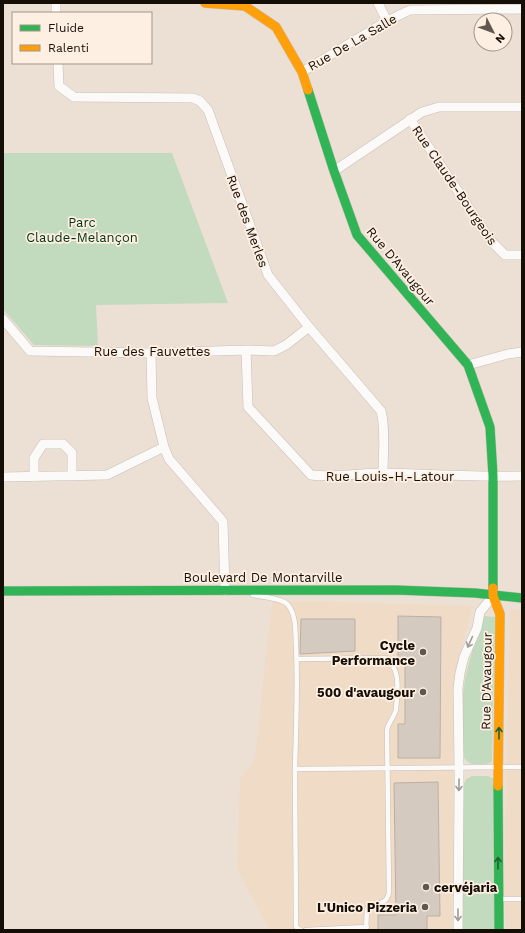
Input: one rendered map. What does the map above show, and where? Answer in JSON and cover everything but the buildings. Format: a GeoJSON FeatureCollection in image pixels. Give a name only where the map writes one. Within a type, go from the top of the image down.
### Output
{"type":"FeatureCollection","features":[{"type":"Feature","properties":{"kind":"street","name":"Rue D'Avaugour"},"geometry":{"type":"LineString","coordinates":[[205,3],[245,6],[276,27],[302,72],[356,235],[468,365],[490,427],[493,476],[493,596],[500,614],[498,767],[499,930]]}},
{"type":"Feature","properties":{"kind":"street"},"geometry":{"type":"LineString","coordinates":[[378,3],[387,21]]}},
{"type":"Feature","properties":{"kind":"street","name":"Rue De La Salle"},"geometry":{"type":"LineString","coordinates":[[302,72],[387,21],[410,10],[522,9]]}},
{"type":"Feature","properties":{"kind":"street","name":"Rue des Merles"},"geometry":{"type":"LineString","coordinates":[[58,64],[59,86],[74,97],[193,98],[200,101],[208,110],[268,276],[309,327],[381,411],[384,427],[383,473]]}},
{"type":"Feature","properties":{"kind":"street"},"geometry":{"type":"LineString","coordinates":[[334,171],[422,112],[439,107],[522,106]]}},
{"type":"Feature","properties":{"kind":"street","name":"Rue Claude-Bourgeois"},"geometry":{"type":"LineString","coordinates":[[410,119],[491,241],[505,254],[522,254]]}},
{"type":"Feature","properties":{"kind":"street","name":"Rue des Fauvettes"},"geometry":{"type":"LineString","coordinates":[[3,319],[30,350],[151,353],[246,350],[274,351],[286,345],[309,327]]}},
{"type":"Feature","properties":{"kind":"street","name":"Rue Louis-H.-Latour"},"geometry":{"type":"LineString","coordinates":[[246,350],[248,406],[311,475],[335,476],[383,473],[522,476]]}},
{"type":"Feature","properties":{"kind":"street"},"geometry":{"type":"LineString","coordinates":[[468,365],[508,354],[522,352]]}},
{"type":"Feature","properties":{"kind":"street"},"geometry":{"type":"LineString","coordinates":[[151,353],[152,398],[164,447],[169,459],[223,522],[225,591]]}},
{"type":"Feature","properties":{"kind":"street"},"geometry":{"type":"LineString","coordinates":[[34,477],[34,458],[43,444],[63,444],[72,453],[72,476]]}},
{"type":"Feature","properties":{"kind":"street"},"geometry":{"type":"LineString","coordinates":[[3,477],[108,475],[164,447]]}},
{"type":"Feature","properties":{"kind":"street","name":"Boulevard De Montarville"},"geometry":{"type":"LineString","coordinates":[[3,591],[396,590],[522,598]]}},
{"type":"Feature","properties":{"kind":"street","name":"Rue D'Avaugour"},"geometry":{"type":"LineString","coordinates":[[458,930],[458,688],[464,657],[477,628],[480,612],[493,596]]}},
{"type":"Feature","properties":{"kind":"lane"},"geometry":{"type":"LineString","coordinates":[[238,591],[280,600],[288,605],[294,620],[298,682],[295,769],[296,926],[301,930]]}},
{"type":"Feature","properties":{"kind":"lane"},"geometry":{"type":"LineString","coordinates":[[297,659],[386,658],[394,666],[397,675],[396,710],[387,730],[389,892],[387,898],[385,901],[369,907],[367,910],[367,928],[306,930]]}},
{"type":"Feature","properties":{"kind":"lane"},"geometry":{"type":"LineString","coordinates":[[295,769],[522,767]]}},
{"type":"Feature","properties":{"kind":"lane"},"geometry":{"type":"LineString","coordinates":[[498,899],[522,899]]}},
{"type":"Feature","properties":{"kind":"shaded area"},"geometry":{"type":"Polygon","coordinates":[[[273,600],[473,606],[454,678],[452,930],[269,930],[237,868],[240,779],[255,759],[273,600]]]}},
{"type":"Feature","properties":{"kind":"shaded area"},"geometry":{"type":"Polygon","coordinates":[[[510,609],[522,610],[522,930],[506,930],[504,888],[510,609]]]}},
{"type":"Feature","properties":{"kind":"green space","name":"Parc Claude-Melançon"},"geometry":{"type":"Polygon","coordinates":[[[3,153],[172,153],[228,303],[96,305],[98,346],[34,345],[3,309],[3,153]]]}},
{"type":"Feature","properties":{"kind":"green space"},"geometry":{"type":"Polygon","coordinates":[[[484,616],[495,617],[492,762],[486,764],[473,764],[465,759],[462,754],[462,700],[469,663],[484,616]]]}},
{"type":"Feature","properties":{"kind":"green space"},"geometry":{"type":"Polygon","coordinates":[[[472,776],[488,776],[494,779],[496,930],[463,930],[463,786],[466,779],[472,776]]]}},
{"type":"Feature","properties":{"kind":"traffic: fast"},"geometry":{"type":"LineString","coordinates":[[308,90],[334,171],[357,235],[468,365],[490,427],[493,476],[493,588]]}},
{"type":"Feature","properties":{"kind":"traffic: fast"},"geometry":{"type":"LineString","coordinates":[[3,591],[396,590],[475,593],[522,598]]}},
{"type":"Feature","properties":{"kind":"traffic: fast"},"geometry":{"type":"LineString","coordinates":[[498,786],[499,930]]}},
{"type":"Feature","properties":{"kind":"traffic: slow"},"geometry":{"type":"LineString","coordinates":[[205,3],[245,6],[276,27],[302,72],[308,90]]}},
{"type":"Feature","properties":{"kind":"traffic: slow"},"geometry":{"type":"LineString","coordinates":[[493,588],[493,596],[500,614],[498,786]]}},
{"type":"Feature","properties":{"kind":"place","name":"Cycle Performance"},"geometry":{"type":"Point","coordinates":[423,652]}},
{"type":"Feature","properties":{"kind":"place","name":"500 d'avaugour"},"geometry":{"type":"Point","coordinates":[423,692]}},
{"type":"Feature","properties":{"kind":"place","name":"cervéjaria"},"geometry":{"type":"Point","coordinates":[426,887]}},
{"type":"Feature","properties":{"kind":"place","name":"L'Unico Pizzeria"},"geometry":{"type":"Point","coordinates":[425,907]}}]}
